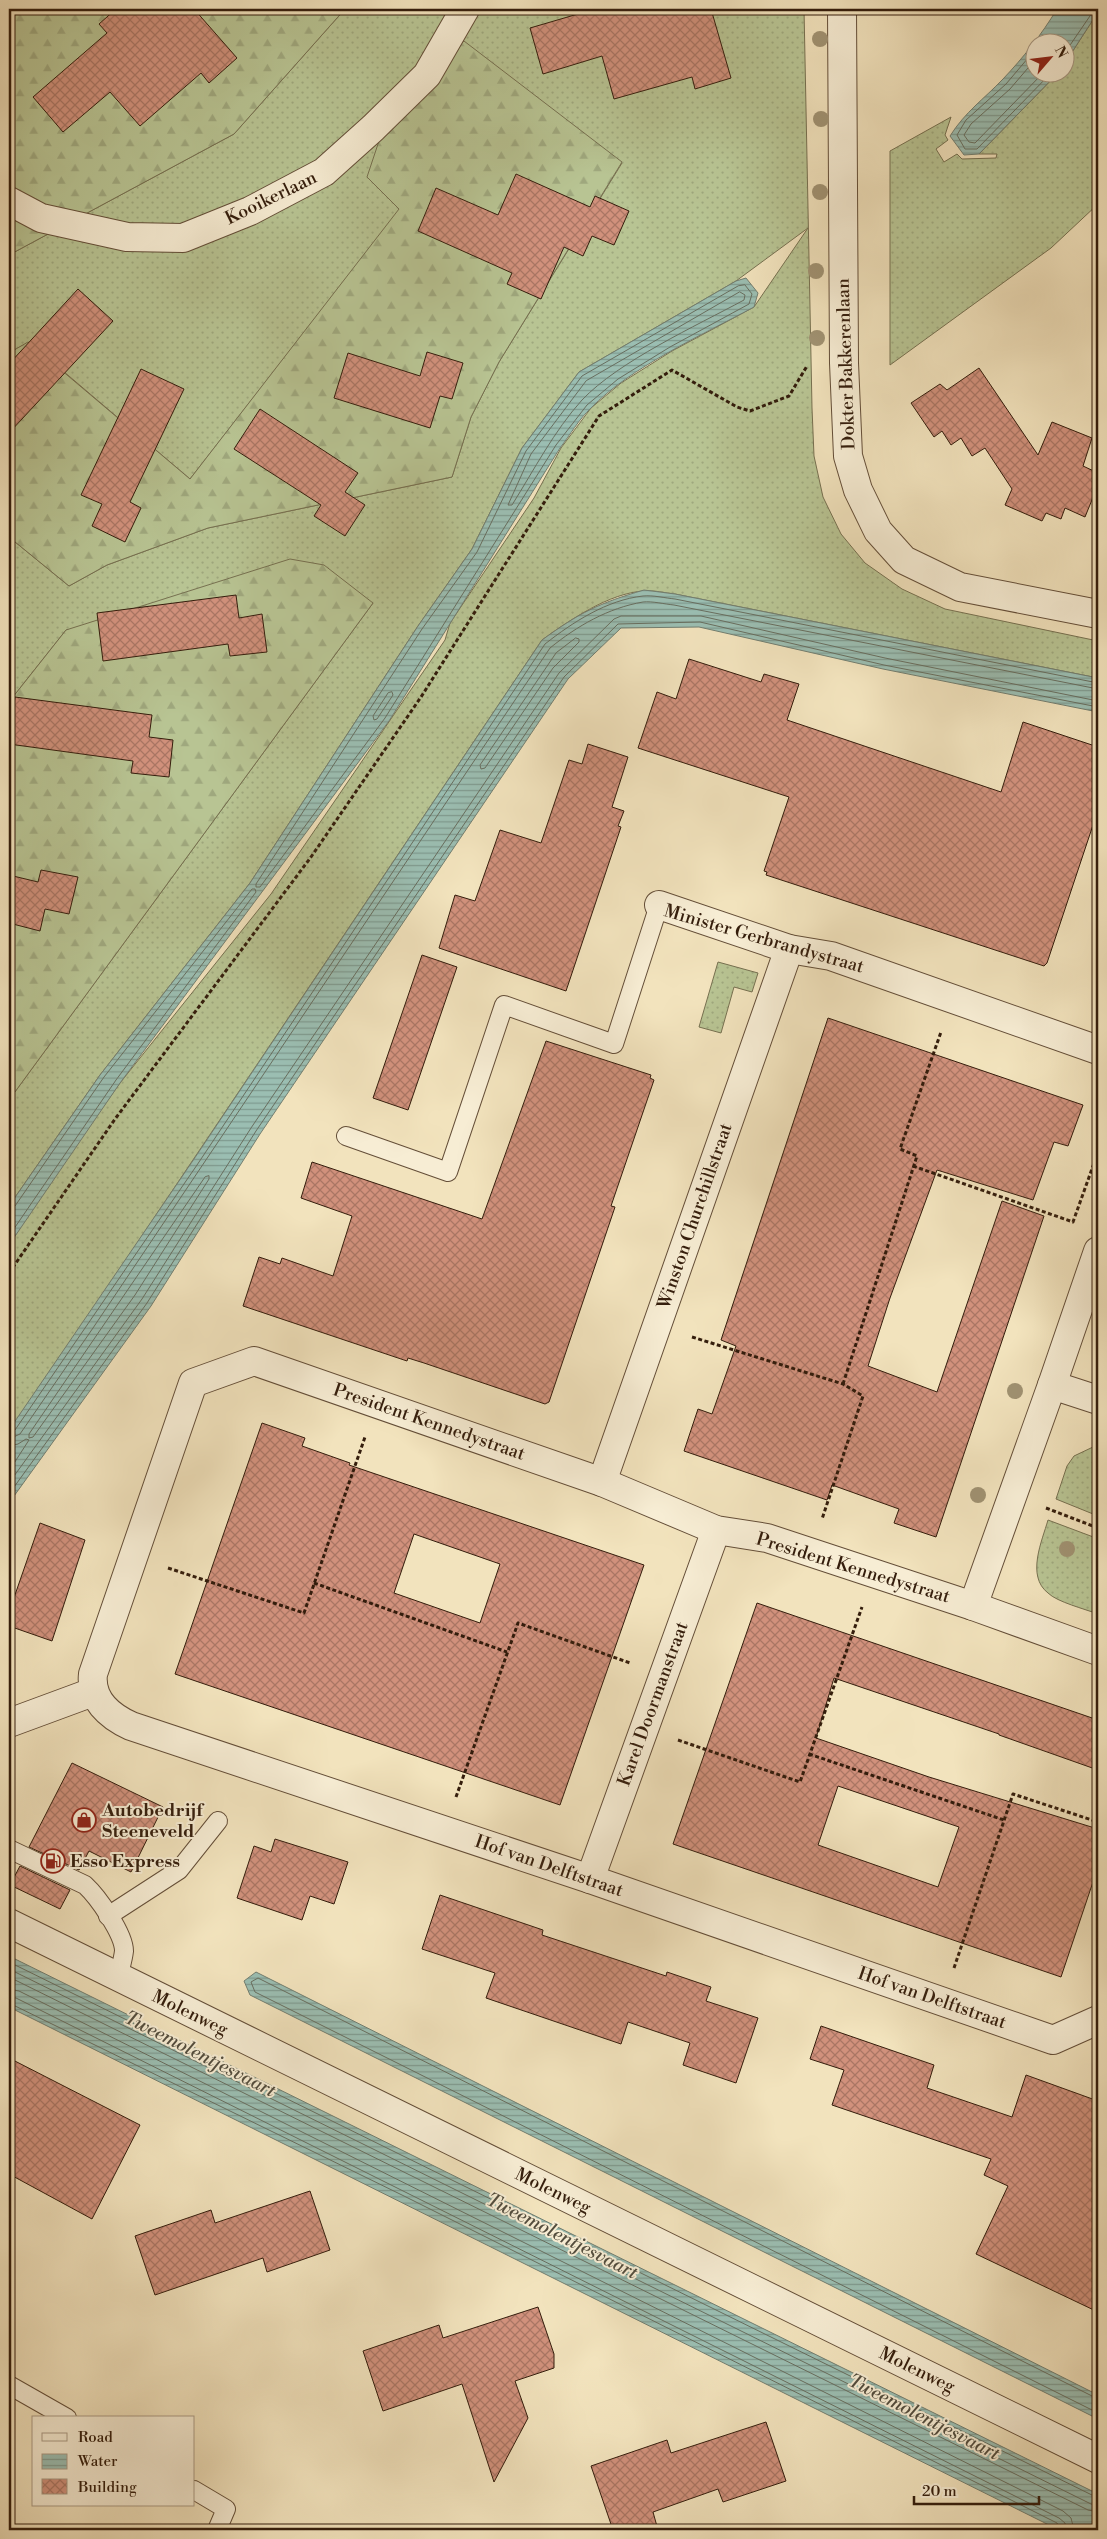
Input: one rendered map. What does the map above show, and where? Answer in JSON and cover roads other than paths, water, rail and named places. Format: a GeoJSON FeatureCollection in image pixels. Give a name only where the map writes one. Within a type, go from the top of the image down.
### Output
{"type":"FeatureCollection","features":[{"type":"Feature","properties":{"kind":"street","name":"Kooikerlaan"},"geometry":{"type":"LineString","coordinates":[[9,201],[42,218],[127,237],[183,238],[250,212],[324,172],[373,128],[427,75],[465,9]]}},
{"type":"Feature","properties":{"kind":"street","name":"Dokter Bakkerenlaan"},"geometry":{"type":"LineString","coordinates":[[842,9],[844,362],[848,456],[858,490],[878,531],[904,560],[960,587],[1098,614]]}},
{"type":"Feature","properties":{"kind":"street","name":"Minister Gerbrandystraat"},"geometry":{"type":"LineString","coordinates":[[658,905],[789,949],[831,956],[1098,1050]]}},
{"type":"Feature","properties":{"kind":"street","name":"Winston Churchillstraat"},"geometry":{"type":"LineString","coordinates":[[602,1482],[789,949]]}},
{"type":"Feature","properties":{"kind":"street"},"geometry":{"type":"LineString","coordinates":[[973,1606],[1098,1251]]}},
{"type":"Feature","properties":{"kind":"street","name":"President Kennedystraat"},"geometry":{"type":"LineString","coordinates":[[93,1692],[94,1674],[193,1383],[254,1361],[602,1482],[716,1530],[767,1538],[973,1606],[1098,1651]]}},
{"type":"Feature","properties":{"kind":"street"},"geometry":{"type":"LineString","coordinates":[[1052,1385],[1098,1400]]}},
{"type":"Feature","properties":{"kind":"street","name":"Karel Doormanstraat"},"geometry":{"type":"LineString","coordinates":[[590,1879],[716,1530]]}},
{"type":"Feature","properties":{"kind":"street"},"geometry":{"type":"LineString","coordinates":[[9,1723],[93,1692]]}},
{"type":"Feature","properties":{"kind":"street","name":"Hof van Delftstraat"},"geometry":{"type":"LineString","coordinates":[[93,1692],[117,1720],[131,1726],[590,1879],[1054,2040],[1098,2020]]}},
{"type":"Feature","properties":{"kind":"street","name":"Molenweg"},"geometry":{"type":"LineString","coordinates":[[9,1923],[1098,2459]]}},
{"type":"Feature","properties":{"kind":"lane","name":"Minister Gerbrandystraat"},"geometry":{"type":"LineString","coordinates":[[346,1136],[448,1172],[504,1005],[614,1044],[658,905]]}},
{"type":"Feature","properties":{"kind":"lane"},"geometry":{"type":"LineString","coordinates":[[108,1916],[179,1870],[218,1821]]}},
{"type":"Feature","properties":{"kind":"lane"},"geometry":{"type":"LineString","coordinates":[[9,1849],[85,1885],[92,1892],[119,1934],[124,1950],[118,1978]]}},
{"type":"Feature","properties":{"kind":"lane"},"geometry":{"type":"LineString","coordinates":[[9,2385],[63,2416]]}},
{"type":"Feature","properties":{"kind":"lane"},"geometry":{"type":"LineString","coordinates":[[195,2491],[226,2509],[217,2530]]}},
{"type":"Feature","properties":{"kind":"water"},"geometry":{"type":"Polygon","coordinates":[[[1057,9],[1098,9],[1098,12],[1074,49],[1074,32],[1042,32],[1057,9]]]}},
{"type":"Feature","properties":{"kind":"water"},"geometry":{"type":"Polygon","coordinates":[[[1024,56],[1024,82],[1049,82],[979,154],[964,155],[950,136],[975,106],[1024,56]]]}},
{"type":"Feature","properties":{"kind":"water"},"geometry":{"type":"Polygon","coordinates":[[[746,278],[758,293],[754,307],[690,340],[625,379],[607,393],[579,422],[560,448],[389,721],[120,1083],[9,1245],[9,1206],[100,1075],[250,883],[418,626],[472,549],[522,448],[579,372],[736,281],[746,278]]]}},
{"type":"Feature","properties":{"kind":"water"},"geometry":{"type":"Polygon","coordinates":[[[644,590],[675,594],[1098,678],[1098,712],[883,669],[699,627],[621,628],[568,679],[260,1134],[151,1306],[9,1503],[9,1430],[192,1162],[542,640],[590,610],[644,590]]]}},
{"type":"Feature","properties":{"kind":"water","name":"Tweemolentjesvaart"},"geometry":{"type":"Polygon","coordinates":[[[9,1956],[1098,2494],[1098,2530],[1059,2530],[9,2007],[9,1956]]]}},
{"type":"Feature","properties":{"kind":"water"},"geometry":{"type":"Polygon","coordinates":[[[256,1972],[1098,2395],[1098,2419],[250,1995],[244,1981],[256,1972]]]}},
{"type":"Feature","properties":{"kind":"place","name":"Autobedrijf Steeneveld"},"geometry":{"type":"Point","coordinates":[84,1820]}},
{"type":"Feature","properties":{"kind":"place","name":"Esso Express"},"geometry":{"type":"Point","coordinates":[53,1861]}}]}
